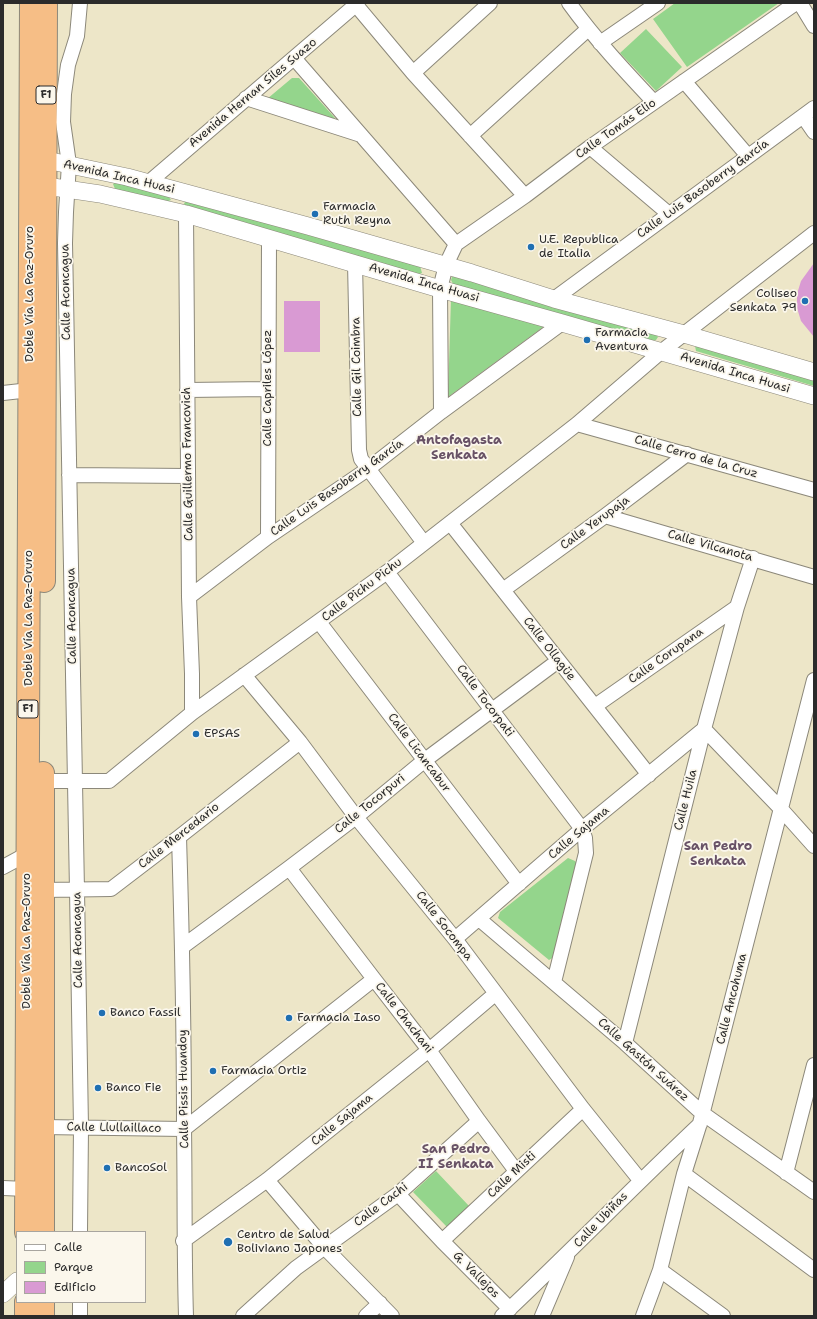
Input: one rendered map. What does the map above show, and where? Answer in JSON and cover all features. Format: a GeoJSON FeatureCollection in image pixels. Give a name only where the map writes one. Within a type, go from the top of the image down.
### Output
{"type":"FeatureCollection","features":[{"type":"Feature","properties":{"kind":"highway","name":"Doble Vía La Paz-Oruro"},"geometry":{"type":"LineString","coordinates":[[31,3],[38,186],[43,781],[43,1231]]}},
{"type":"Feature","properties":{"kind":"highway","name":"Doble Vía La Paz-Oruro"},"geometry":{"type":"LineString","coordinates":[[26,1231],[30,390],[38,186],[46,160],[46,3]]}},
{"type":"Feature","properties":{"kind":"highway"},"geometry":{"type":"LineString","coordinates":[[26,1303],[26,1316]]}},
{"type":"Feature","properties":{"kind":"highway"},"geometry":{"type":"LineString","coordinates":[[43,1303],[43,1316]]}},
{"type":"Feature","properties":{"kind":"street","name":"Calle Aconcagua"},"geometry":{"type":"LineString","coordinates":[[80,3],[77,36],[68,65],[62,122],[69,164],[65,243],[78,890],[81,1127],[80,1231]]}},
{"type":"Feature","properties":{"kind":"street"},"geometry":{"type":"LineString","coordinates":[[413,73],[490,3]]}},
{"type":"Feature","properties":{"kind":"street"},"geometry":{"type":"LineString","coordinates":[[569,3],[600,43],[654,102]]}},
{"type":"Feature","properties":{"kind":"street"},"geometry":{"type":"LineString","coordinates":[[600,43],[658,3]]}},
{"type":"Feature","properties":{"kind":"street","name":"Calle Tomás Elio"},"geometry":{"type":"LineString","coordinates":[[456,244],[525,196],[590,147],[796,3]]}},
{"type":"Feature","properties":{"kind":"street"},"geometry":{"type":"LineString","coordinates":[[800,3],[814,26]]}},
{"type":"Feature","properties":{"kind":"street"},"geometry":{"type":"LineString","coordinates":[[357,4],[413,73],[525,196]]}},
{"type":"Feature","properties":{"kind":"street","name":"Avenida Hernan Siles Suazo"},"geometry":{"type":"LineString","coordinates":[[148,183],[357,4]]}},
{"type":"Feature","properties":{"kind":"street"},"geometry":{"type":"LineString","coordinates":[[470,136],[588,29]]}},
{"type":"Feature","properties":{"kind":"street"},"geometry":{"type":"LineString","coordinates":[[294,58],[456,244],[446,266],[440,289],[441,412]]}},
{"type":"Feature","properties":{"kind":"street"},"geometry":{"type":"LineString","coordinates":[[684,81],[748,156]]}},
{"type":"Feature","properties":{"kind":"street"},"geometry":{"type":"LineString","coordinates":[[246,98],[361,135]]}},
{"type":"Feature","properties":{"kind":"street"},"geometry":{"type":"LineString","coordinates":[[808,112],[814,132]]}},
{"type":"Feature","properties":{"kind":"street","name":"Calle Luis Basoberry García"},"geometry":{"type":"LineString","coordinates":[[554,299],[808,112]]}},
{"type":"Feature","properties":{"kind":"street"},"geometry":{"type":"LineString","coordinates":[[590,147],[669,214]]}},
{"type":"Feature","properties":{"kind":"street","name":"Avenida Inca Huasi"},"geometry":{"type":"LineString","coordinates":[[46,160],[69,164],[176,190],[814,372]]}},
{"type":"Feature","properties":{"kind":"street","name":"Avenida Inca Huasi"},"geometry":{"type":"LineString","coordinates":[[38,186],[100,194],[179,213],[814,396]]}},
{"type":"Feature","properties":{"kind":"street"},"geometry":{"type":"LineString","coordinates":[[176,190],[179,213]]}},
{"type":"Feature","properties":{"kind":"street","name":"Calle Guillermo Francovich"},"geometry":{"type":"LineString","coordinates":[[179,213],[187,390],[189,598],[192,713]]}},
{"type":"Feature","properties":{"kind":"street","name":"Calle Pichu Pichu"},"geometry":{"type":"LineString","coordinates":[[43,781],[109,781],[192,713],[388,572],[424,542],[577,424],[662,351],[814,233]]}},
{"type":"Feature","properties":{"kind":"street","name":"Calle Capriles López"},"geometry":{"type":"LineString","coordinates":[[268,537],[269,239]]}},
{"type":"Feature","properties":{"kind":"street","name":"Calle Gil Coimbra"},"geometry":{"type":"LineString","coordinates":[[355,263],[359,450],[361,459],[424,542]]}},
{"type":"Feature","properties":{"kind":"street","name":"Calle Luis Basoberry García"},"geometry":{"type":"LineString","coordinates":[[189,598],[268,537],[368,469],[441,412],[562,323]]}},
{"type":"Feature","properties":{"kind":"street"},"geometry":{"type":"LineString","coordinates":[[187,390],[268,389]]}},
{"type":"Feature","properties":{"kind":"street"},"geometry":{"type":"LineString","coordinates":[[3,392],[30,390]]}},
{"type":"Feature","properties":{"kind":"street","name":"Calle Cerro de la Cruz"},"geometry":{"type":"LineString","coordinates":[[577,424],[814,490]]}},
{"type":"Feature","properties":{"kind":"street","name":"Calle Yerupaja"},"geometry":{"type":"LineString","coordinates":[[503,590],[605,516],[686,454]]}},
{"type":"Feature","properties":{"kind":"street"},"geometry":{"type":"LineString","coordinates":[[69,475],[188,476]]}},
{"type":"Feature","properties":{"kind":"street","name":"Calle Vilcanota"},"geometry":{"type":"LineString","coordinates":[[605,516],[814,577]]}},
{"type":"Feature","properties":{"kind":"street","name":"Calle Ollagüe"},"geometry":{"type":"LineString","coordinates":[[450,523],[649,775]]}},
{"type":"Feature","properties":{"kind":"street","name":"Calle Huila"},"geometry":{"type":"LineString","coordinates":[[625,1043],[704,729],[752,558]]}},
{"type":"Feature","properties":{"kind":"street","name":"Calle Tocorpati"},"geometry":{"type":"LineString","coordinates":[[388,572],[582,829]]}},
{"type":"Feature","properties":{"kind":"street","name":"Calle Corupana"},"geometry":{"type":"LineString","coordinates":[[595,706],[737,607]]}},
{"type":"Feature","properties":{"kind":"street","name":"Calle Licancabur"},"geometry":{"type":"LineString","coordinates":[[320,622],[519,884]]}},
{"type":"Feature","properties":{"kind":"street","name":"Calle Tocorpuri"},"geometry":{"type":"LineString","coordinates":[[182,947],[289,868],[356,817],[425,760],[558,661]]}},
{"type":"Feature","properties":{"kind":"street","name":"Calle Socompa"},"geometry":{"type":"LineString","coordinates":[[244,675],[300,742],[356,817],[455,939],[583,1109],[640,1180]]}},
{"type":"Feature","properties":{"kind":"street","name":"Calle Ancohuma"},"geometry":{"type":"LineString","coordinates":[[643,1316],[660,1270],[684,1174],[701,1118],[781,809],[811,707],[814,680]]}},
{"type":"Feature","properties":{"kind":"street"},"geometry":{"type":"LineString","coordinates":[[704,729],[781,809],[814,846]]}},
{"type":"Feature","properties":{"kind":"street","name":"Calle Sajama"},"geometry":{"type":"LineString","coordinates":[[455,939],[582,829],[704,729]]}},
{"type":"Feature","properties":{"kind":"street","name":"Calle Mercedario"},"geometry":{"type":"LineString","coordinates":[[43,890],[111,889],[300,742]]}},
{"type":"Feature","properties":{"kind":"street"},"geometry":{"type":"LineString","coordinates":[[554,982],[586,853],[585,838],[582,829]]}},
{"type":"Feature","properties":{"kind":"street","name":"Calle Pissis Huandoy"},"geometry":{"type":"LineString","coordinates":[[179,837],[182,947],[186,1316]]}},
{"type":"Feature","properties":{"kind":"street"},"geometry":{"type":"LineString","coordinates":[[3,867],[28,854]]}},
{"type":"Feature","properties":{"kind":"street","name":"Calle Chachani"},"geometry":{"type":"LineString","coordinates":[[289,868],[430,1050],[516,1171]]}},
{"type":"Feature","properties":{"kind":"street","name":"Calle Gastón Suárez"},"geometry":{"type":"LineString","coordinates":[[479,919],[625,1043],[701,1118],[814,1192]]}},
{"type":"Feature","properties":{"kind":"street"},"geometry":{"type":"LineString","coordinates":[[184,1129],[374,979]]}},
{"type":"Feature","properties":{"kind":"street","name":"Calle Sajama"},"geometry":{"type":"LineString","coordinates":[[184,1241],[267,1180],[430,1050],[495,994]]}},
{"type":"Feature","properties":{"kind":"street"},"geometry":{"type":"LineString","coordinates":[[786,1173],[814,1064]]}},
{"type":"Feature","properties":{"kind":"street","name":"Calle Misti"},"geometry":{"type":"LineString","coordinates":[[442,1241],[583,1109]]}},
{"type":"Feature","properties":{"kind":"street","name":"Calle Ubiñas"},"geometry":{"type":"LineString","coordinates":[[506,1312],[569,1252],[701,1118]]}},
{"type":"Feature","properties":{"kind":"street","name":"Calle Cachi"},"geometry":{"type":"LineString","coordinates":[[243,1316],[296,1268],[398,1194],[479,1121]]}},
{"type":"Feature","properties":{"kind":"street","name":"Calle Llullaillaco"},"geometry":{"type":"LineString","coordinates":[[42,1127],[184,1129]]}},
{"type":"Feature","properties":{"kind":"street"},"geometry":{"type":"LineString","coordinates":[[684,1174],[814,1270]]}},
{"type":"Feature","properties":{"kind":"street"},"geometry":{"type":"LineString","coordinates":[[267,1180],[324,1247],[392,1316]]}},
{"type":"Feature","properties":{"kind":"street"},"geometry":{"type":"LineString","coordinates":[[3,1188],[26,1189]]}},
{"type":"Feature","properties":{"kind":"street","name":"G. Vallejos"},"geometry":{"type":"LineString","coordinates":[[398,1194],[506,1312]]}},
{"type":"Feature","properties":{"kind":"street"},"geometry":{"type":"LineString","coordinates":[[542,1316],[569,1252]]}},
{"type":"Feature","properties":{"kind":"street"},"geometry":{"type":"LineString","coordinates":[[660,1270],[723,1316]]}},
{"type":"Feature","properties":{"kind":"street"},"geometry":{"type":"LineString","coordinates":[[3,1294],[16,1282]]}},
{"type":"Feature","properties":{"kind":"street"},"geometry":{"type":"LineString","coordinates":[[80,1303],[80,1316]]}},
{"type":"Feature","properties":{"kind":"street"},"geometry":{"type":"LineString","coordinates":[[366,1316],[380,1303]]}},
{"type":"Feature","properties":{"kind":"green space"},"geometry":{"type":"Polygon","coordinates":[[[675,3],[779,3],[687,67],[653,19],[675,3]]]}},
{"type":"Feature","properties":{"kind":"green space"},"geometry":{"type":"Polygon","coordinates":[[[646,29],[682,67],[656,91],[620,53],[646,29]]]}},
{"type":"Feature","properties":{"kind":"green space"},"geometry":{"type":"Polygon","coordinates":[[[292,78],[299,78],[335,118],[333,122],[267,99],[292,78]]]}},
{"type":"Feature","properties":{"kind":"green space"},"geometry":{"type":"Polygon","coordinates":[[[118,181],[167,194],[171,200],[166,202],[115,189],[113,184],[118,181]]]}},
{"type":"Feature","properties":{"kind":"green space"},"geometry":{"type":"Polygon","coordinates":[[[188,200],[420,266],[422,273],[416,275],[186,208],[184,203],[188,200]]]}},
{"type":"Feature","properties":{"kind":"green space"},"geometry":{"type":"Polygon","coordinates":[[[455,276],[655,333],[658,337],[653,341],[453,284],[451,280],[452,277],[455,276]]]}},
{"type":"Feature","properties":{"kind":"green space"},"geometry":{"type":"Polygon","coordinates":[[[451,298],[546,325],[448,397],[451,298]]]}},
{"type":"Feature","properties":{"kind":"green space"},"geometry":{"type":"Polygon","coordinates":[[[699,344],[814,376],[814,386],[696,351],[695,346],[699,344]]]}},
{"type":"Feature","properties":{"kind":"green space"},"geometry":{"type":"Polygon","coordinates":[[[568,858],[575,861],[578,865],[554,957],[549,960],[498,918],[500,912],[568,858]]]}},
{"type":"Feature","properties":{"kind":"green space"},"geometry":{"type":"Polygon","coordinates":[[[436,1171],[469,1206],[447,1227],[413,1192],[436,1171]]]}},
{"type":"Feature","properties":{"kind":"building","name":"Coliseo Senkata 79"},"geometry":{"type":"Polygon","coordinates":[[[814,263],[814,337],[801,321],[797,308],[797,294],[801,281],[814,263]]]}},
{"type":"Feature","properties":{"kind":"building"},"geometry":{"type":"Polygon","coordinates":[[[284,301],[320,301],[320,352],[284,352],[284,301]]]}},
{"type":"Feature","properties":{"kind":"place","name":"Farmacia Ruth Reyna"},"geometry":{"type":"Point","coordinates":[315,214]}},
{"type":"Feature","properties":{"kind":"place","name":"U.E. Republica de Italia"},"geometry":{"type":"Point","coordinates":[531,247]}},
{"type":"Feature","properties":{"kind":"place","name":"Coliseo Senkata 79"},"geometry":{"type":"Point","coordinates":[805,301]}},
{"type":"Feature","properties":{"kind":"place","name":"Farmacia Aventura"},"geometry":{"type":"Point","coordinates":[587,340]}},
{"type":"Feature","properties":{"kind":"place","name":"EPSAS"},"geometry":{"type":"Point","coordinates":[196,734]}},
{"type":"Feature","properties":{"kind":"place","name":"Banco Fassil"},"geometry":{"type":"Point","coordinates":[102,1013]}},
{"type":"Feature","properties":{"kind":"place","name":"Farmacia Iaso"},"geometry":{"type":"Point","coordinates":[289,1018]}},
{"type":"Feature","properties":{"kind":"place","name":"Farmacia Ortiz"},"geometry":{"type":"Point","coordinates":[213,1071]}},
{"type":"Feature","properties":{"kind":"place","name":"Banco Fie"},"geometry":{"type":"Point","coordinates":[98,1088]}},
{"type":"Feature","properties":{"kind":"place","name":"BancoSol"},"geometry":{"type":"Point","coordinates":[107,1168]}},
{"type":"Feature","properties":{"kind":"place","name":"Centro de Salud Boliviano Japones"},"geometry":{"type":"Point","coordinates":[228,1242]}},
{"type":"Feature","properties":{"kind":"district","name":"Antofagasta Senkata"},"geometry":{"type":"Point","coordinates":[459,448]}},
{"type":"Feature","properties":{"kind":"district","name":"San Pedro Senkata"},"geometry":{"type":"Point","coordinates":[718,854]}},
{"type":"Feature","properties":{"kind":"district","name":"San Pedro II Senkata"},"geometry":{"type":"Point","coordinates":[456,1158]}}]}
